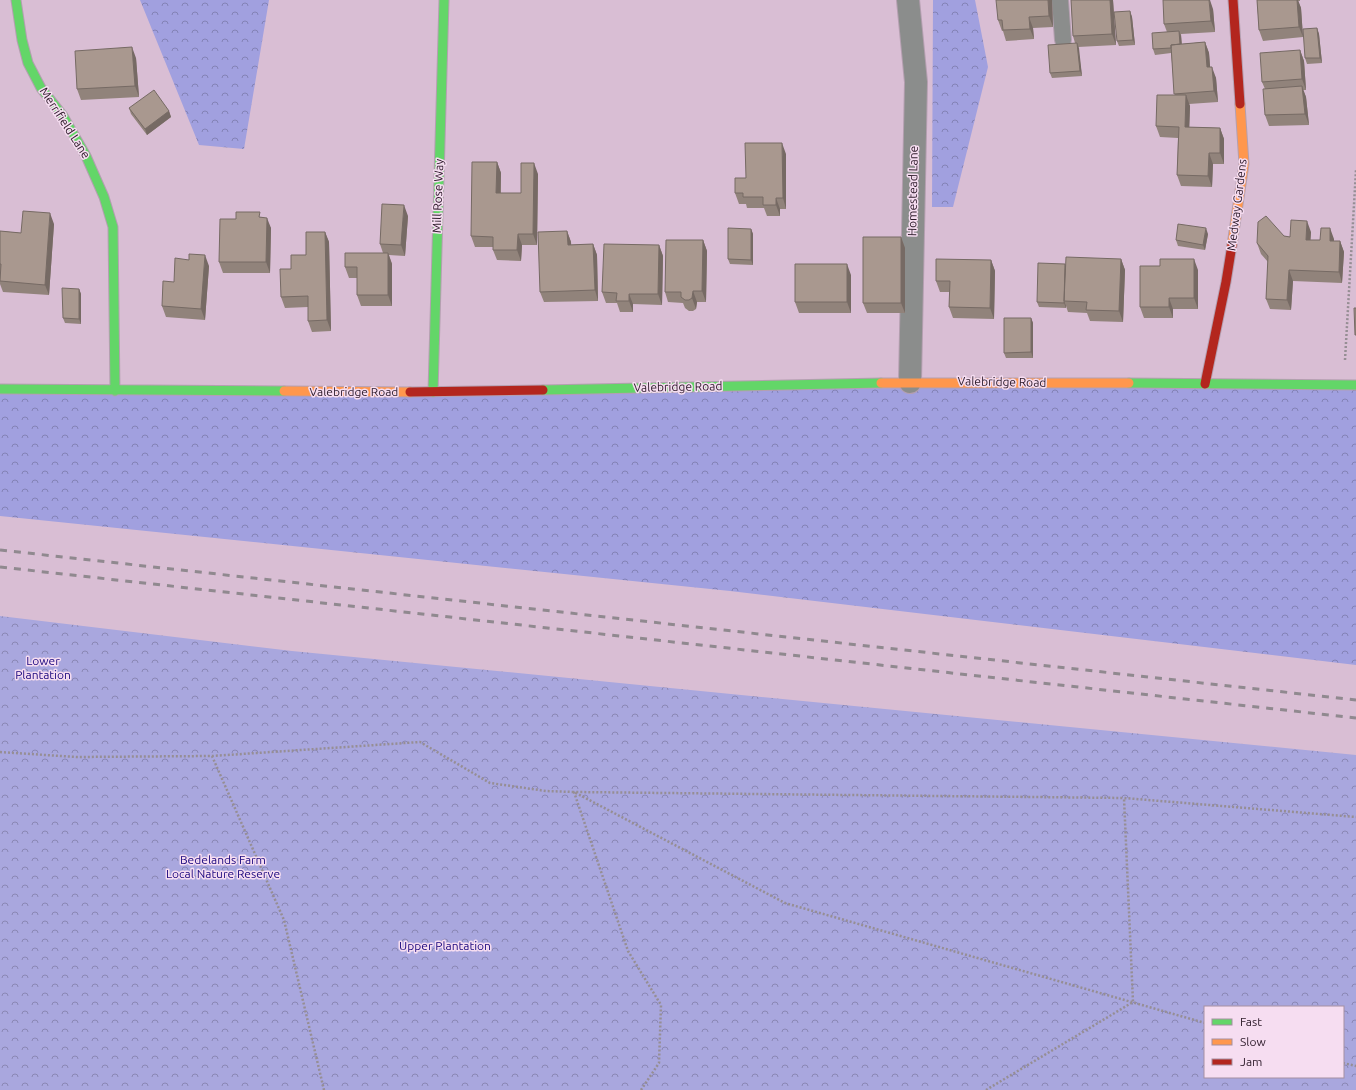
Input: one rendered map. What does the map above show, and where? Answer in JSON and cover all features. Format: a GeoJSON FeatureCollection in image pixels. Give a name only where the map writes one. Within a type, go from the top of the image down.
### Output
{"type":"FeatureCollection","features":[{"type":"Feature","properties":{"kind":"street","name":"Merrifield Lane"},"geometry":{"type":"LineString","coordinates":[[16,0],[18,23],[28,62],[45,93],[62,115],[78,141],[96,174],[106,201],[113,227],[115,391]]}},
{"type":"Feature","properties":{"kind":"street","name":"Mill Rose Way"},"geometry":{"type":"LineString","coordinates":[[433,392],[444,0]]}},
{"type":"Feature","properties":{"kind":"street","name":"Homestead Lane"},"geometry":{"type":"LineString","coordinates":[[908,0],[916,82],[910,382]]}},
{"type":"Feature","properties":{"kind":"street","name":"Medway Gardens"},"geometry":{"type":"LineString","coordinates":[[1204,384],[1226,282],[1244,164],[1233,0]]}},
{"type":"Feature","properties":{"kind":"street","name":"Valebridge Road"},"geometry":{"type":"LineString","coordinates":[[0,389],[115,391],[433,392],[910,382],[1356,385]]}},
{"type":"Feature","properties":{"kind":"lane"},"geometry":{"type":"LineString","coordinates":[[1060,0],[1063,40]]}},
{"type":"Feature","properties":{"kind":"path"},"geometry":{"type":"LineString","coordinates":[[1345,385],[1345,359],[1356,170]]}},
{"type":"Feature","properties":{"kind":"path"},"geometry":{"type":"LineString","coordinates":[[0,752],[76,757],[212,756],[420,742],[490,783],[546,791],[1124,798],[1356,817]]}},
{"type":"Feature","properties":{"kind":"path"},"geometry":{"type":"LineString","coordinates":[[212,756],[284,920],[324,1090]]}},
{"type":"Feature","properties":{"kind":"path"},"geometry":{"type":"LineString","coordinates":[[574,792],[785,903],[1204,1024]]}},
{"type":"Feature","properties":{"kind":"path"},"geometry":{"type":"LineString","coordinates":[[574,792],[628,951],[661,1005],[659,1063],[641,1090]]}},
{"type":"Feature","properties":{"kind":"path"},"geometry":{"type":"LineString","coordinates":[[1124,798],[1133,1002]]}},
{"type":"Feature","properties":{"kind":"path"},"geometry":{"type":"LineString","coordinates":[[986,1090],[1133,1002]]}},
{"type":"Feature","properties":{"kind":"path"},"geometry":{"type":"LineString","coordinates":[[1344,1062],[1356,1066]]}},
{"type":"Feature","properties":{"kind":"green space"},"geometry":{"type":"Polygon","coordinates":[[[140,0],[269,0],[244,149],[199,145],[140,0]]]}},
{"type":"Feature","properties":{"kind":"green space"},"geometry":{"type":"Polygon","coordinates":[[[933,0],[975,0],[988,67],[953,207],[932,207],[933,0]]]}},
{"type":"Feature","properties":{"kind":"green space"},"geometry":{"type":"Polygon","coordinates":[[[1356,385],[1356,665],[730,591],[0,516],[0,394],[1356,385]]]}},
{"type":"Feature","properties":{"kind":"green space","name":"Bedelands Farm Local Nature Reserve"},"geometry":{"type":"Polygon","coordinates":[[[0,616],[292,651],[1356,755],[1356,1090],[0,1090],[0,616]]]}},
{"type":"Feature","properties":{"kind":"building"},"geometry":{"type":"Polygon","coordinates":[[[996,0],[1048,0],[1049,16],[1029,17],[1030,29],[1003,30],[1002,20],[998,20],[996,0]]]}},
{"type":"Feature","properties":{"kind":"building"},"geometry":{"type":"Polygon","coordinates":[[[1071,0],[1110,0],[1112,34],[1073,36],[1071,0]]]}},
{"type":"Feature","properties":{"kind":"building"},"geometry":{"type":"Polygon","coordinates":[[[1163,0],[1209,0],[1211,21],[1164,24],[1163,0]]]}},
{"type":"Feature","properties":{"kind":"building"},"geometry":{"type":"Polygon","coordinates":[[[1257,0],[1297,0],[1299,27],[1259,30],[1257,0]]]}},
{"type":"Feature","properties":{"kind":"building"},"geometry":{"type":"Polygon","coordinates":[[[1130,11],[1133,40],[1117,41],[1114,12],[1130,11]]]}},
{"type":"Feature","properties":{"kind":"building"},"geometry":{"type":"Polygon","coordinates":[[[1317,28],[1320,58],[1305,58],[1303,29],[1317,28]]]}},
{"type":"Feature","properties":{"kind":"building"},"geometry":{"type":"Polygon","coordinates":[[[1179,31],[1180,44],[1171,45],[1171,48],[1153,49],[1152,33],[1179,31]]]}},
{"type":"Feature","properties":{"kind":"building"},"geometry":{"type":"Polygon","coordinates":[[[1205,42],[1207,67],[1212,67],[1214,91],[1174,94],[1171,45],[1205,42]]]}},
{"type":"Feature","properties":{"kind":"building"},"geometry":{"type":"Polygon","coordinates":[[[1077,43],[1080,71],[1050,73],[1048,45],[1077,43]]]}},
{"type":"Feature","properties":{"kind":"building"},"geometry":{"type":"Polygon","coordinates":[[[132,47],[135,86],[77,89],[75,51],[132,47]]]}},
{"type":"Feature","properties":{"kind":"building"},"geometry":{"type":"Polygon","coordinates":[[[1300,50],[1302,79],[1262,82],[1260,53],[1300,50]]]}},
{"type":"Feature","properties":{"kind":"building"},"geometry":{"type":"Polygon","coordinates":[[[1302,86],[1305,114],[1265,115],[1263,89],[1302,86]]]}},
{"type":"Feature","properties":{"kind":"building"},"geometry":{"type":"Polygon","coordinates":[[[154,90],[169,111],[145,129],[129,108],[154,90]]]}},
{"type":"Feature","properties":{"kind":"building"},"geometry":{"type":"Polygon","coordinates":[[[1157,95],[1186,95],[1185,127],[1220,128],[1220,153],[1209,153],[1208,176],[1177,175],[1179,127],[1156,126],[1157,95]]]}},
{"type":"Feature","properties":{"kind":"building"},"geometry":{"type":"Polygon","coordinates":[[[745,143],[782,143],[783,198],[776,198],[776,205],[763,205],[763,197],[743,197],[743,193],[735,193],[735,178],[746,178],[745,143]]]}},
{"type":"Feature","properties":{"kind":"building"},"geometry":{"type":"Polygon","coordinates":[[[472,162],[497,162],[496,193],[521,193],[521,163],[534,163],[533,234],[518,234],[517,250],[493,250],[493,237],[471,236],[472,162]]]}},
{"type":"Feature","properties":{"kind":"building"},"geometry":{"type":"Polygon","coordinates":[[[382,204],[404,205],[401,245],[380,244],[382,204]]]}},
{"type":"Feature","properties":{"kind":"building"},"geometry":{"type":"Polygon","coordinates":[[[23,211],[50,213],[45,285],[0,281],[0,231],[21,233],[23,211]]]}},
{"type":"Feature","properties":{"kind":"building"},"geometry":{"type":"Polygon","coordinates":[[[236,212],[260,212],[259,217],[267,218],[266,262],[219,262],[220,219],[236,219],[236,212]]]}},
{"type":"Feature","properties":{"kind":"building"},"geometry":{"type":"Polygon","coordinates":[[[1266,216],[1284,236],[1290,237],[1291,220],[1307,221],[1306,240],[1320,240],[1321,228],[1330,228],[1330,241],[1340,241],[1339,272],[1289,270],[1287,300],[1266,299],[1268,256],[1257,243],[1258,222],[1266,216]]]}},
{"type":"Feature","properties":{"kind":"building"},"geometry":{"type":"Polygon","coordinates":[[[1178,224],[1206,228],[1203,245],[1176,240],[1178,224]]]}},
{"type":"Feature","properties":{"kind":"building"},"geometry":{"type":"Polygon","coordinates":[[[728,228],[751,229],[751,260],[728,259],[728,228]]]}},
{"type":"Feature","properties":{"kind":"building"},"geometry":{"type":"Polygon","coordinates":[[[567,231],[568,245],[593,244],[595,290],[540,292],[538,232],[567,231]]]}},
{"type":"Feature","properties":{"kind":"building"},"geometry":{"type":"Polygon","coordinates":[[[306,232],[325,232],[327,320],[308,321],[308,296],[281,297],[280,269],[291,269],[291,255],[306,255],[306,232]]]}},
{"type":"Feature","properties":{"kind":"building"},"geometry":{"type":"Polygon","coordinates":[[[863,237],[901,237],[901,303],[863,303],[863,237]]]}},
{"type":"Feature","properties":{"kind":"building"},"geometry":{"type":"Polygon","coordinates":[[[666,240],[703,240],[702,291],[693,291],[692,298],[689,300],[685,300],[681,297],[681,292],[665,292],[666,240]]]}},
{"type":"Feature","properties":{"kind":"building"},"geometry":{"type":"Polygon","coordinates":[[[604,244],[659,245],[658,294],[629,294],[629,301],[616,301],[617,293],[602,292],[604,244]]]}},
{"type":"Feature","properties":{"kind":"building"},"geometry":{"type":"Polygon","coordinates":[[[345,253],[388,253],[388,295],[357,295],[357,267],[345,267],[345,253]]]}},
{"type":"Feature","properties":{"kind":"building"},"geometry":{"type":"Polygon","coordinates":[[[189,254],[205,255],[201,309],[162,306],[163,281],[174,282],[175,258],[189,260],[189,254]]]}},
{"type":"Feature","properties":{"kind":"building"},"geometry":{"type":"Polygon","coordinates":[[[1066,257],[1121,259],[1119,311],[1086,310],[1087,302],[1064,301],[1066,257]]]}},
{"type":"Feature","properties":{"kind":"building"},"geometry":{"type":"Polygon","coordinates":[[[936,259],[991,260],[990,308],[949,307],[950,281],[936,281],[936,259]]]}},
{"type":"Feature","properties":{"kind":"building"},"geometry":{"type":"Polygon","coordinates":[[[1160,259],[1194,259],[1194,298],[1169,298],[1169,307],[1140,307],[1140,266],[1160,266],[1160,259]]]}},
{"type":"Feature","properties":{"kind":"building"},"geometry":{"type":"Polygon","coordinates":[[[1038,263],[1065,264],[1064,303],[1037,302],[1038,263]]]}},
{"type":"Feature","properties":{"kind":"building"},"geometry":{"type":"Polygon","coordinates":[[[795,264],[847,264],[847,302],[795,302],[795,264]]]}},
{"type":"Feature","properties":{"kind":"building"},"geometry":{"type":"Polygon","coordinates":[[[62,288],[79,289],[79,319],[63,318],[62,288]]]}},
{"type":"Feature","properties":{"kind":"building"},"geometry":{"type":"Polygon","coordinates":[[[1354,308],[1356,308],[1356,335],[1355,335],[1354,308]]]}},
{"type":"Feature","properties":{"kind":"building"},"geometry":{"type":"Polygon","coordinates":[[[1004,318],[1031,318],[1031,352],[1004,353],[1004,318]]]}},
{"type":"Feature","properties":{"kind":"railway"},"geometry":{"type":"LineString","coordinates":[[0,550],[1356,700]]}},
{"type":"Feature","properties":{"kind":"railway"},"geometry":{"type":"LineString","coordinates":[[0,567],[1356,718]]}},
{"type":"Feature","properties":{"kind":"traffic: fast"},"geometry":{"type":"LineString","coordinates":[[16,0],[22,40],[28,63],[41,88],[63,116],[86,156],[104,197],[113,227],[115,391]]}},
{"type":"Feature","properties":{"kind":"traffic: fast"},"geometry":{"type":"LineString","coordinates":[[433,392],[444,0]]}},
{"type":"Feature","properties":{"kind":"traffic: fast"},"geometry":{"type":"LineString","coordinates":[[543,390],[881,383]]}},
{"type":"Feature","properties":{"kind":"traffic: fast"},"geometry":{"type":"LineString","coordinates":[[1129,383],[1356,385]]}},
{"type":"Feature","properties":{"kind":"traffic: fast"},"geometry":{"type":"LineString","coordinates":[[0,389],[284,391]]}},
{"type":"Feature","properties":{"kind":"traffic: slow"},"geometry":{"type":"LineString","coordinates":[[1232,245],[1244,164],[1240,104]]}},
{"type":"Feature","properties":{"kind":"traffic: slow"},"geometry":{"type":"LineString","coordinates":[[881,383],[1129,383]]}},
{"type":"Feature","properties":{"kind":"traffic: slow"},"geometry":{"type":"LineString","coordinates":[[284,391],[410,392]]}},
{"type":"Feature","properties":{"kind":"traffic: jam"},"geometry":{"type":"LineString","coordinates":[[1233,0],[1240,104]]}},
{"type":"Feature","properties":{"kind":"traffic: jam"},"geometry":{"type":"LineString","coordinates":[[1205,384],[1232,245]]}},
{"type":"Feature","properties":{"kind":"traffic: jam"},"geometry":{"type":"LineString","coordinates":[[410,392],[543,390]]}},
{"type":"Feature","properties":{"kind":"park label","name":"Lower Plantation"},"geometry":{"type":"Point","coordinates":[43,668]}},
{"type":"Feature","properties":{"kind":"park label","name":"Upper Plantation"},"geometry":{"type":"Point","coordinates":[445,946]}}]}
